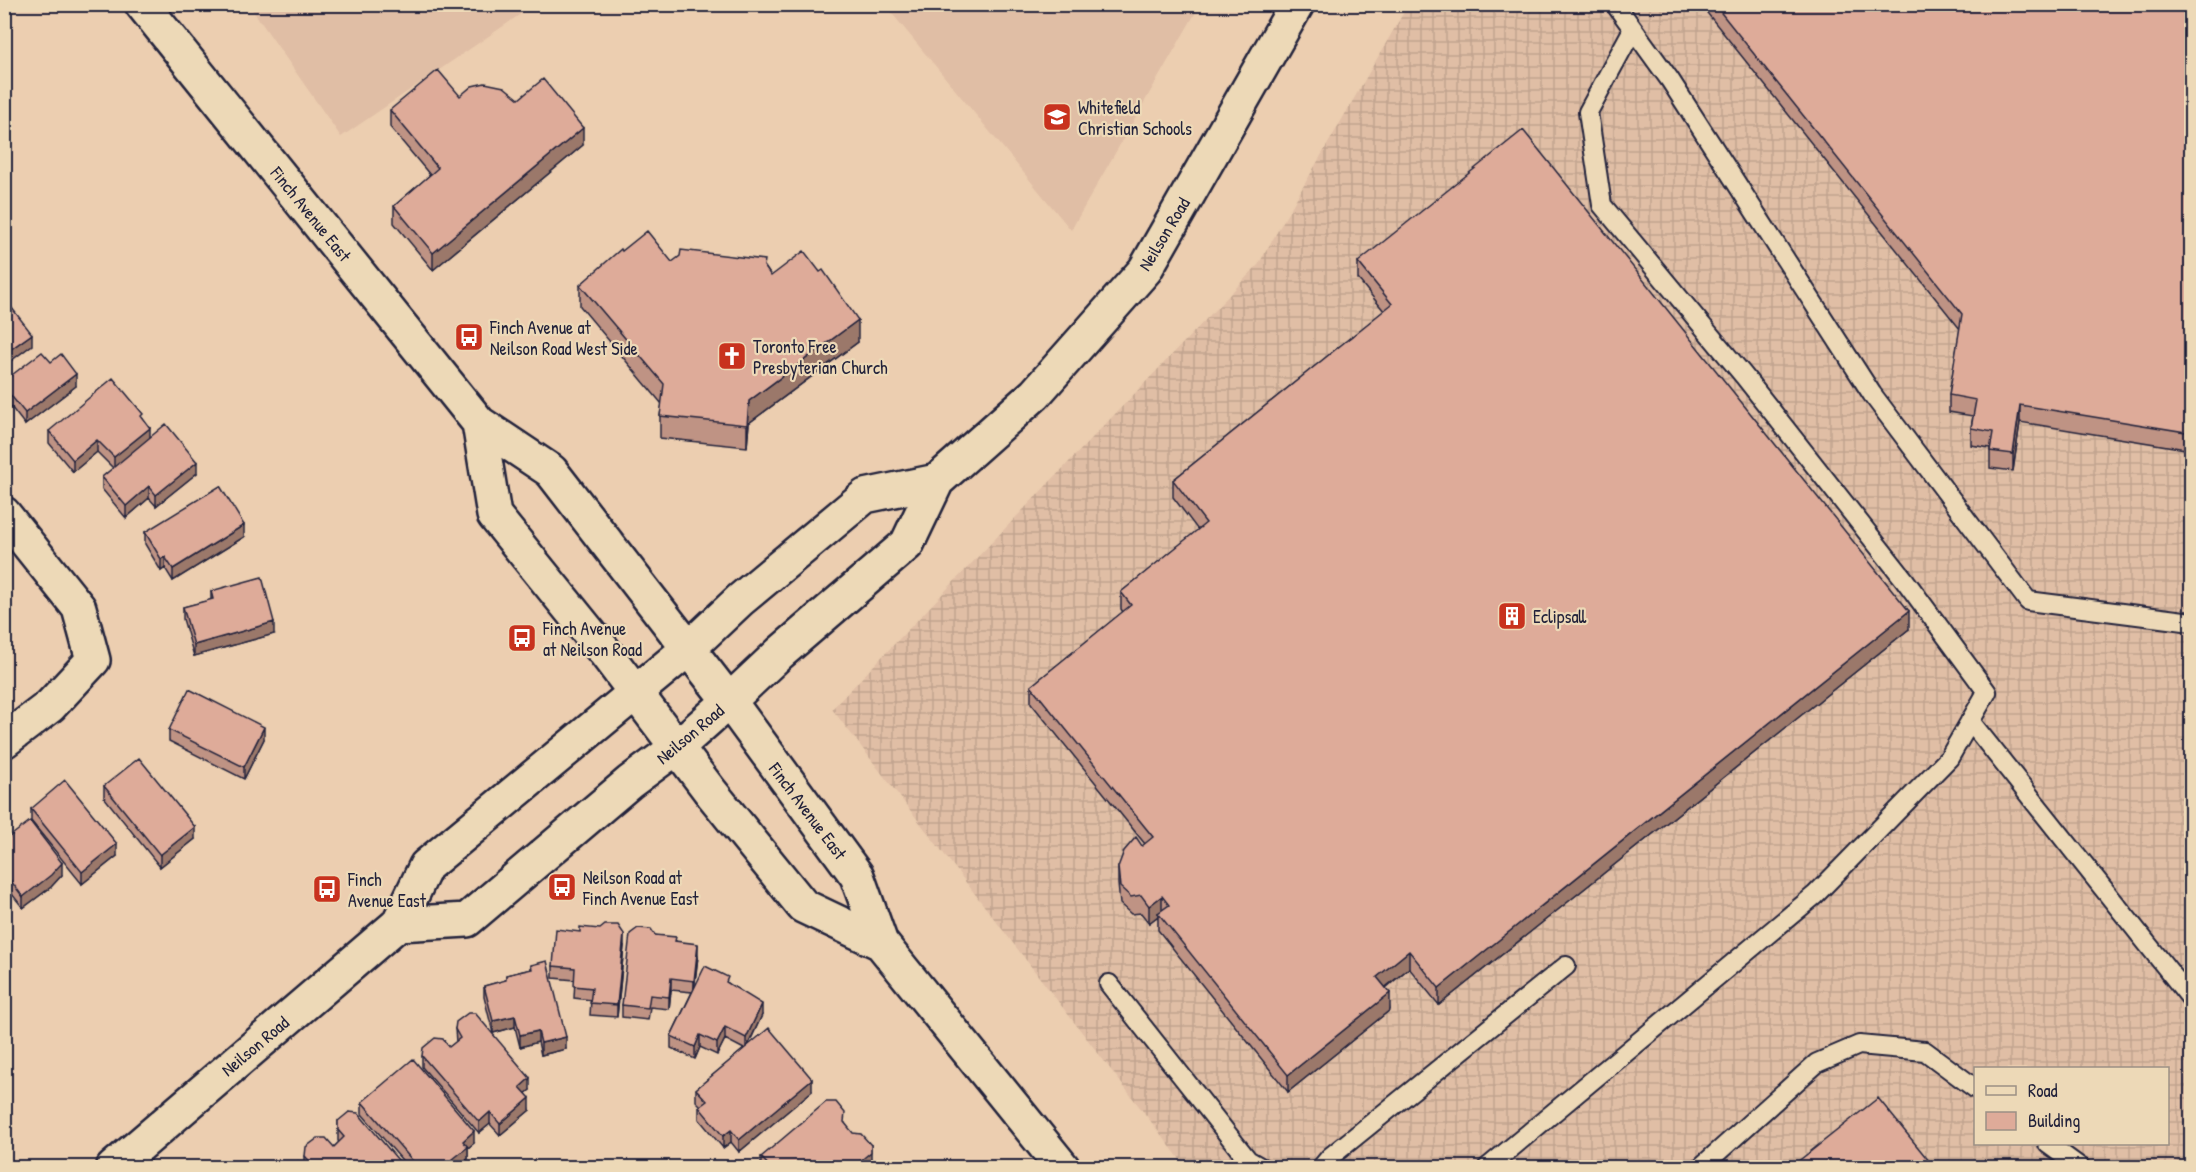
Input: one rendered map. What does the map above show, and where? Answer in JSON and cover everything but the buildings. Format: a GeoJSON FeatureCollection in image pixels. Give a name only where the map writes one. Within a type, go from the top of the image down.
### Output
{"type":"FeatureCollection","features":[{"type":"Feature","properties":{"kind":"main road","name":"Finch Avenue East"},"geometry":{"type":"LineString","coordinates":[[142,4],[479,423],[551,471],[729,701],[857,876],[881,943],[1063,1167]]}},
{"type":"Feature","properties":{"kind":"main road","name":"Neilson Road"},"geometry":{"type":"LineString","coordinates":[[398,924],[467,920],[630,782],[676,748],[780,653],[907,544],[937,481],[1035,394],[1145,270],[1297,4]]}},
{"type":"Feature","properties":{"kind":"main road","name":"Finch Avenue East"},"geometry":{"type":"LineString","coordinates":[[479,423],[494,515],[604,651],[676,748],[803,906],[881,943]]}},
{"type":"Feature","properties":{"kind":"main road","name":"Neilson Road"},"geometry":{"type":"LineString","coordinates":[[113,1167],[398,924],[426,866],[688,649],[740,600],[865,496],[937,481]]}},
{"type":"Feature","properties":{"kind":"main road"},"geometry":{"type":"LineString","coordinates":[[4,514],[79,608],[93,660],[50,706],[4,741]]}},
{"type":"Feature","properties":{"kind":"lane"},"geometry":{"type":"LineString","coordinates":[[1615,4],[1670,80],[1872,394],[2028,601],[2192,622]]}},
{"type":"Feature","properties":{"kind":"lane"},"geometry":{"type":"LineString","coordinates":[[1486,1167],[1815,895],[1949,758],[1987,692],[1904,579],[1744,376],[1602,205],[1588,112],[1633,29]]}},
{"type":"Feature","properties":{"kind":"lane"},"geometry":{"type":"LineString","coordinates":[[1970,721],[2192,1000]]}},
{"type":"Feature","properties":{"kind":"lane"},"geometry":{"type":"LineString","coordinates":[[1321,1167],[1330,1157],[1566,966]]}},
{"type":"Feature","properties":{"kind":"lane"},"geometry":{"type":"LineString","coordinates":[[1109,984],[1248,1160],[1262,1167]]}},
{"type":"Feature","properties":{"kind":"lane"},"geometry":{"type":"LineString","coordinates":[[1700,1167],[1817,1063],[1859,1045],[1924,1052],[1974,1088]]}},
{"type":"Feature","properties":{"kind":"lane"},"geometry":{"type":"LineString","coordinates":[[2051,1145],[2081,1167]]}},
{"type":"Feature","properties":{"kind":"shaded area"},"geometry":{"type":"Polygon","coordinates":[[[249,5],[534,5],[341,137],[249,5]]]}},
{"type":"Feature","properties":{"kind":"shaded area","name":"Whitefield Christian Schools"},"geometry":{"type":"Polygon","coordinates":[[[885,5],[1200,5],[1071,230],[885,5]]]}},
{"type":"Feature","properties":{"kind":"shaded area"},"geometry":{"type":"Polygon","coordinates":[[[1408,5],[2191,5],[2191,1167],[1186,1167],[832,709],[1258,265],[1408,5]]]}},
{"type":"Feature","properties":{"kind":"place","name":"Whitefield Christian Schools"},"geometry":{"type":"Point","coordinates":[1057,117]}},
{"type":"Feature","properties":{"kind":"place","name":"Finch Avenue at Neilson Road West Side"},"geometry":{"type":"Point","coordinates":[469,337]}},
{"type":"Feature","properties":{"kind":"place","name":"Toronto Free Presbyterian Church"},"geometry":{"type":"Point","coordinates":[732,356]}},
{"type":"Feature","properties":{"kind":"place","name":"Eclipsall"},"geometry":{"type":"Point","coordinates":[1512,616]}},
{"type":"Feature","properties":{"kind":"place","name":"Finch Avenue at Neilson Road"},"geometry":{"type":"Point","coordinates":[522,638]}},
{"type":"Feature","properties":{"kind":"place","name":"Neilson Road at Finch Avenue East"},"geometry":{"type":"Point","coordinates":[562,887]}},
{"type":"Feature","properties":{"kind":"place","name":"Finch Avenue East"},"geometry":{"type":"Point","coordinates":[327,889]}}]}
